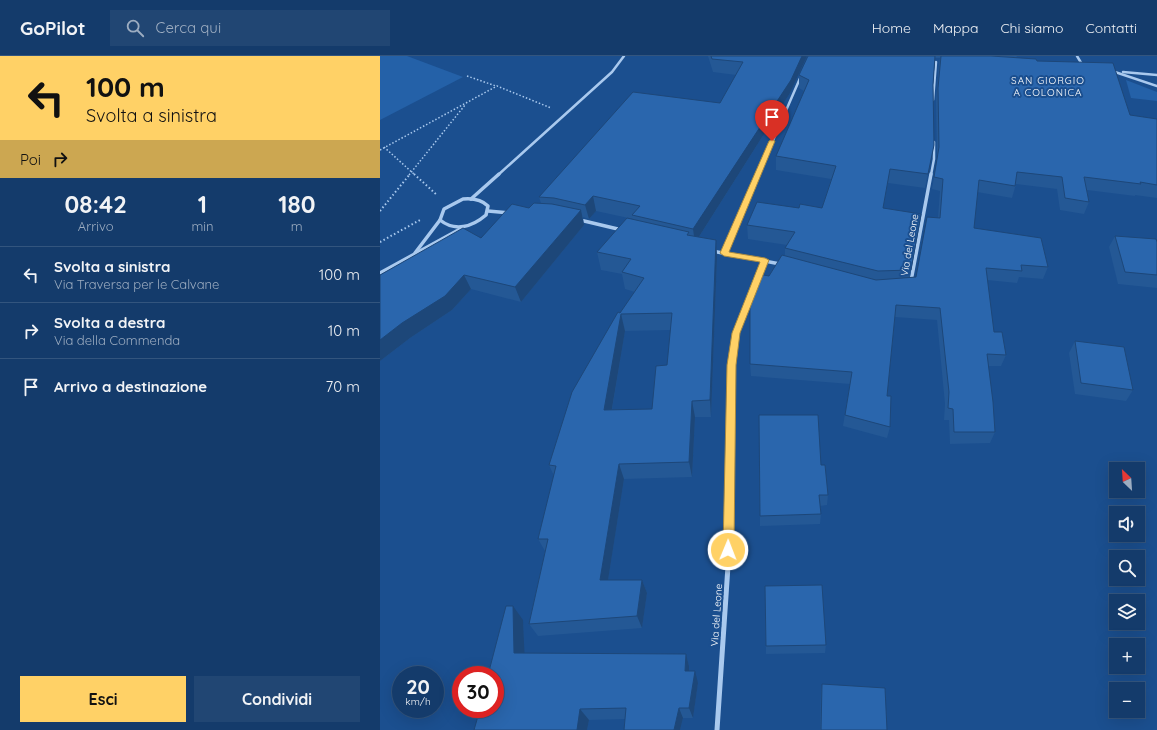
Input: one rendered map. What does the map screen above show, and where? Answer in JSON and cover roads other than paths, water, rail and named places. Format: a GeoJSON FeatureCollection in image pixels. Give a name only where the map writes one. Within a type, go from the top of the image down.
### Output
{"type":"FeatureCollection","features":[{"type":"Feature","properties":{"kind":"street"},"geometry":{"type":"LineString","coordinates":[[471,199],[612,72],[624,56]]}},
{"type":"Feature","properties":{"kind":"street"},"geometry":{"type":"LineString","coordinates":[[1077,56],[1085,70],[1079,70]]}},
{"type":"Feature","properties":{"kind":"street"},"geometry":{"type":"LineString","coordinates":[[930,61],[943,62]]}},
{"type":"Feature","properties":{"kind":"street"},"geometry":{"type":"LineString","coordinates":[[933,106],[936,62]]}},
{"type":"Feature","properties":{"kind":"street"},"geometry":{"type":"LineString","coordinates":[[724,253],[803,70]]}},
{"type":"Feature","properties":{"kind":"street"},"geometry":{"type":"LineString","coordinates":[[1107,71],[1157,75]]}},
{"type":"Feature","properties":{"kind":"street"},"geometry":{"type":"LineString","coordinates":[[1114,72],[1157,86]]}},
{"type":"Feature","properties":{"kind":"street","name":"Via del Leone"},"geometry":{"type":"LineString","coordinates":[[910,286],[934,159],[934,136]]}},
{"type":"Feature","properties":{"kind":"street"},"geometry":{"type":"LineString","coordinates":[[380,273],[466,226],[482,220],[488,211],[488,206],[484,202],[471,199],[463,199],[448,205],[440,214],[440,220],[413,254]]}},
{"type":"Feature","properties":{"kind":"street"},"geometry":{"type":"LineString","coordinates":[[488,211],[516,213]]}},
{"type":"Feature","properties":{"kind":"street"},"geometry":{"type":"LineString","coordinates":[[572,218],[625,230]]}},
{"type":"Feature","properties":{"kind":"street"},"geometry":{"type":"LineString","coordinates":[[440,220],[450,227],[466,226]]}},
{"type":"Feature","properties":{"kind":"street"},"geometry":{"type":"LineString","coordinates":[[709,250],[765,260],[787,266]]}},
{"type":"Feature","properties":{"kind":"street","name":"Via del Leone"},"geometry":{"type":"LineString","coordinates":[[717,730],[728,566],[731,365],[736,333],[765,260]]}},
{"type":"Feature","properties":{"kind":"district","name":"SAN GIORGIO A COLONICA"},"geometry":{"type":"Point","coordinates":[1048,86]}}]}
